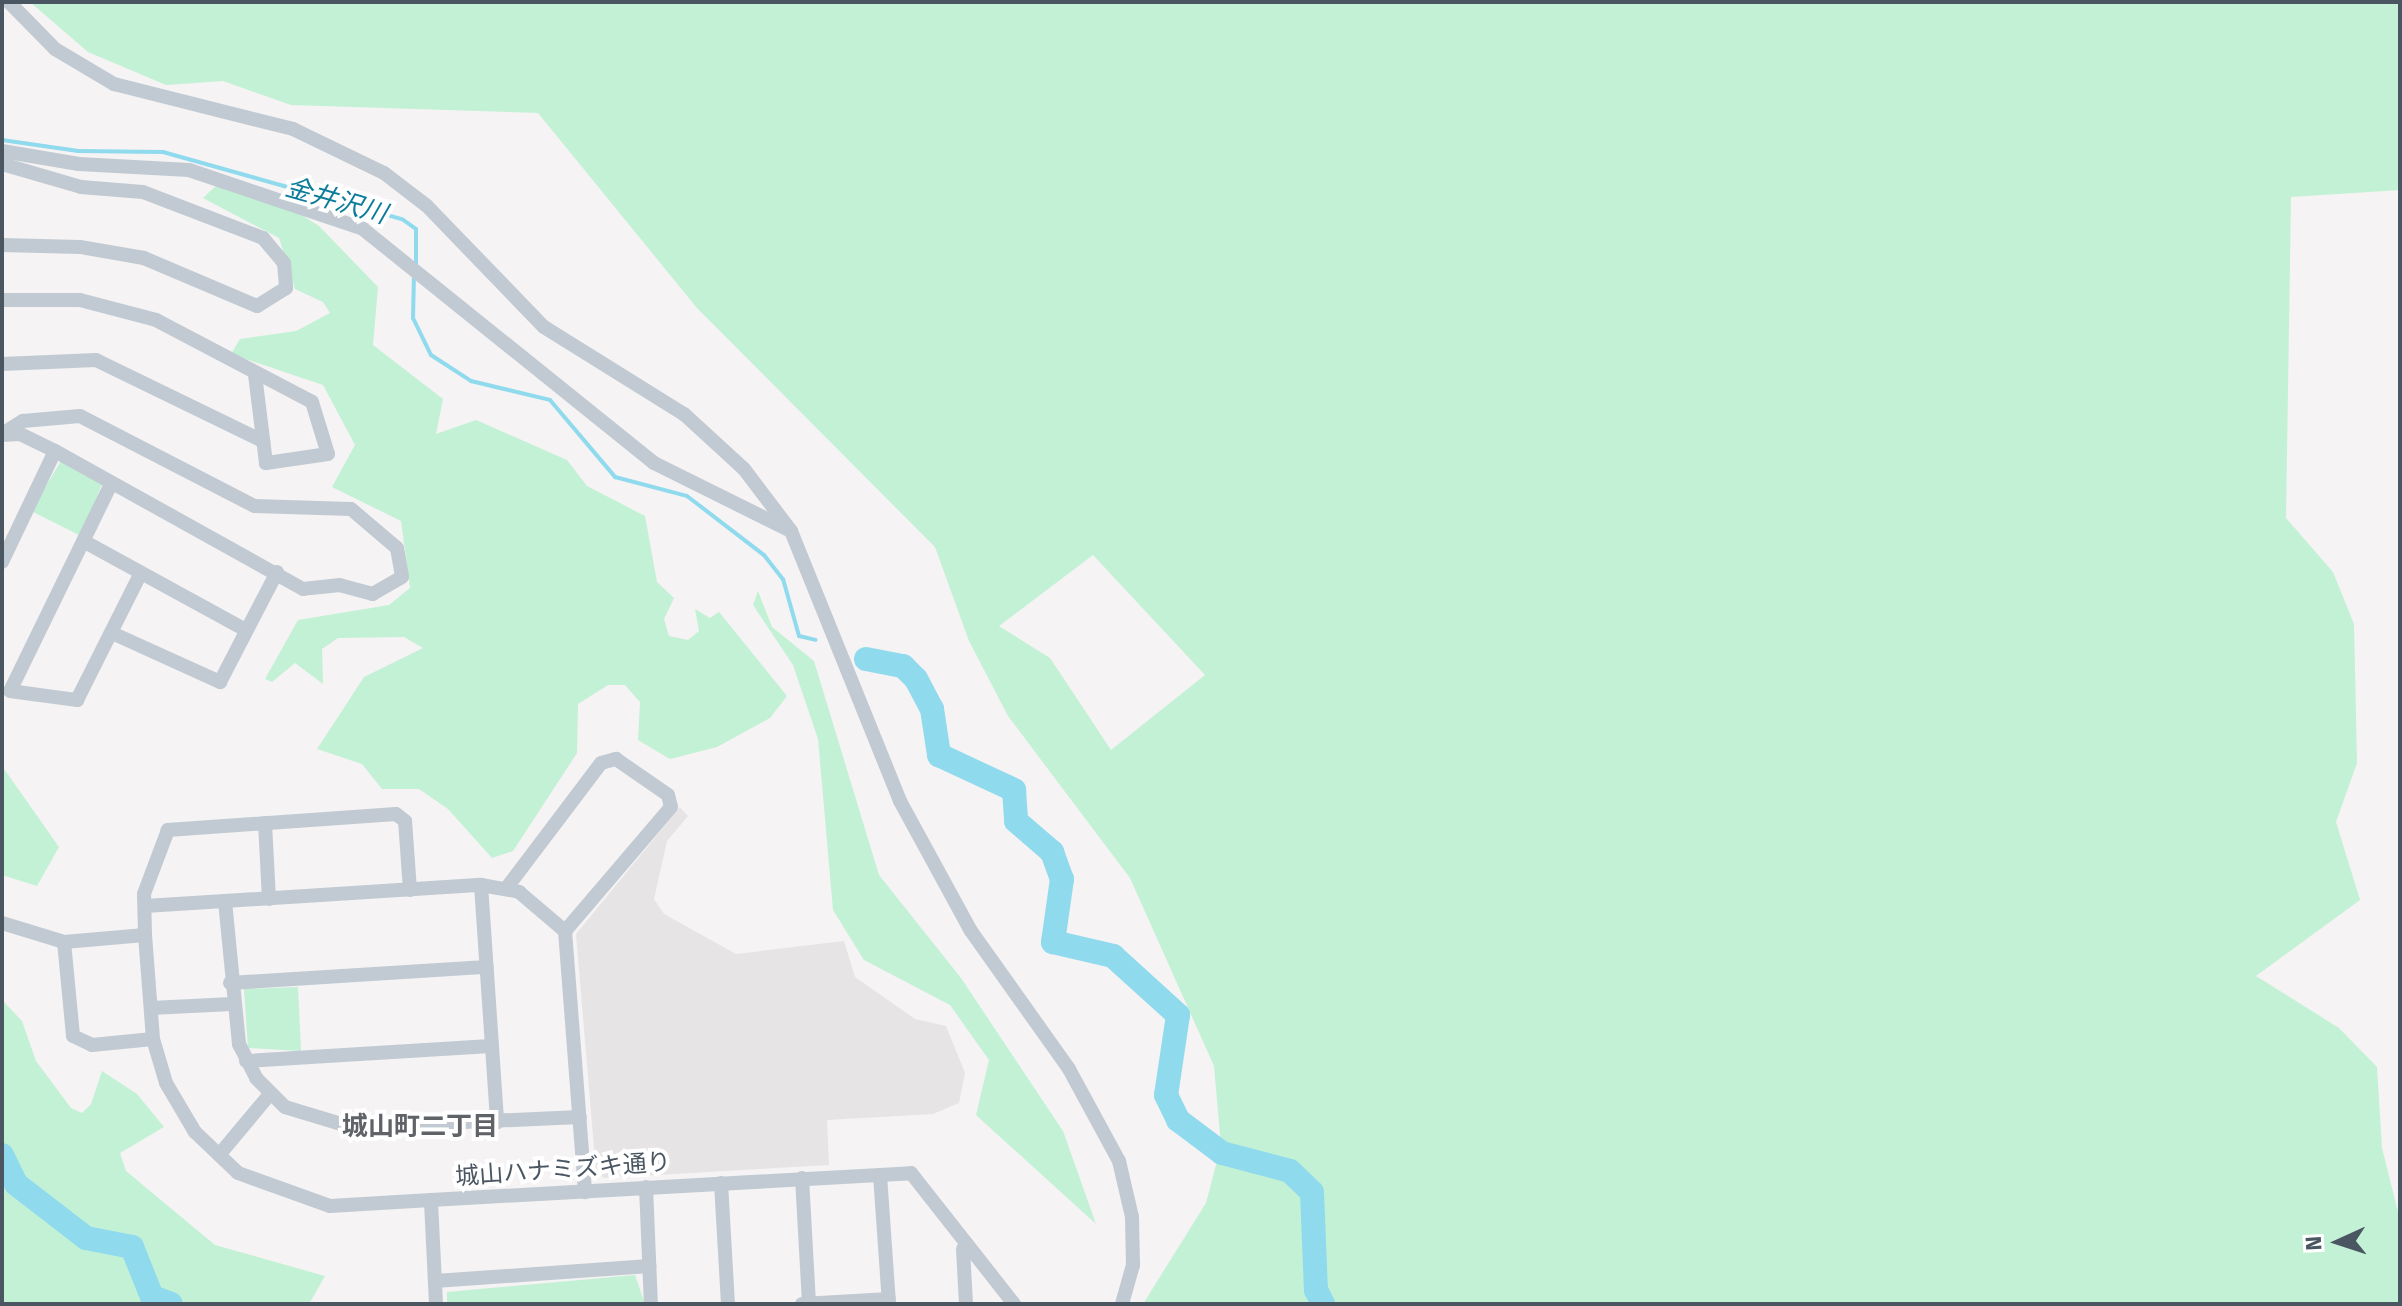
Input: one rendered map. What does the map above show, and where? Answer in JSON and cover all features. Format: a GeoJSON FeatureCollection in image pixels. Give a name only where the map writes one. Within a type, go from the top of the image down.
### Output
{"type":"FeatureCollection","features":[{"type":"Feature","properties":{"kind":"street"},"geometry":{"type":"LineString","coordinates":[[9,2],[55,49],[114,84],[293,129],[384,173],[427,206],[544,327],[719,442],[791,531],[900,801],[971,931],[1069,1069],[1119,1161],[1132,1217],[1133,1265],[1122,1304]]}},
{"type":"Feature","properties":{"kind":"street"},"geometry":{"type":"LineString","coordinates":[[2,151],[79,164],[189,170],[363,229],[410,260],[654,463],[791,531]]}},
{"type":"Feature","properties":{"kind":"street"},"geometry":{"type":"LineString","coordinates":[[2,164],[81,187],[143,192],[263,238],[284,263],[286,288],[257,306],[144,258],[80,247],[2,245]]}},
{"type":"Feature","properties":{"kind":"street"},"geometry":{"type":"LineString","coordinates":[[2,300],[80,300],[156,320],[255,375],[312,402],[328,454],[266,463],[255,375]]}},
{"type":"Feature","properties":{"kind":"street"},"geometry":{"type":"LineString","coordinates":[[2,364],[96,360],[263,441]]}},
{"type":"Feature","properties":{"kind":"street"},"geometry":{"type":"LineString","coordinates":[[80,416],[254,506],[351,509],[397,548],[404,569],[395,586],[373,594],[340,585],[303,589],[55,451],[20,434],[2,435],[23,421],[80,416]]}},
{"type":"Feature","properties":{"kind":"street"},"geometry":{"type":"LineString","coordinates":[[2,562],[55,451]]}},
{"type":"Feature","properties":{"kind":"street"},"geometry":{"type":"LineString","coordinates":[[111,484],[10,691],[77,700],[141,573]]}},
{"type":"Feature","properties":{"kind":"street"},"geometry":{"type":"LineString","coordinates":[[85,542],[246,630]]}},
{"type":"Feature","properties":{"kind":"street"},"geometry":{"type":"LineString","coordinates":[[112,633],[213,684],[277,572]]}},
{"type":"Feature","properties":{"kind":"street"},"geometry":{"type":"LineString","coordinates":[[508,886],[601,763],[616,759],[668,795],[671,807],[565,931],[585,1192]]}},
{"type":"Feature","properties":{"kind":"street"},"geometry":{"type":"LineString","coordinates":[[410,890],[405,821],[396,814],[168,830],[145,906],[145,935],[153,1039],[180,1110],[238,1173],[306,1201],[431,1200]]}},
{"type":"Feature","properties":{"kind":"street"},"geometry":{"type":"LineString","coordinates":[[265,823],[269,899]]}},
{"type":"Feature","properties":{"kind":"street"},"geometry":{"type":"LineString","coordinates":[[145,906],[481,885],[508,886],[565,931]]}},
{"type":"Feature","properties":{"kind":"street"},"geometry":{"type":"LineString","coordinates":[[481,885],[497,1122]]}},
{"type":"Feature","properties":{"kind":"street"},"geometry":{"type":"LineString","coordinates":[[225,901],[232,1004],[246,1061],[270,1094],[300,1115],[335,1126],[580,1117]]}},
{"type":"Feature","properties":{"kind":"street"},"geometry":{"type":"LineString","coordinates":[[2,923],[64,942],[145,935]]}},
{"type":"Feature","properties":{"kind":"street"},"geometry":{"type":"LineString","coordinates":[[64,942],[73,1036],[92,1045],[153,1039]]}},
{"type":"Feature","properties":{"kind":"street"},"geometry":{"type":"LineString","coordinates":[[230,983],[487,967]]}},
{"type":"Feature","properties":{"kind":"street"},"geometry":{"type":"LineString","coordinates":[[151,1008],[232,1004]]}},
{"type":"Feature","properties":{"kind":"street"},"geometry":{"type":"LineString","coordinates":[[246,1061],[491,1046]]}},
{"type":"Feature","properties":{"kind":"street"},"geometry":{"type":"LineString","coordinates":[[219,1155],[270,1094]]}},
{"type":"Feature","properties":{"kind":"street","name":"城山ハナミズキ通り"},"geometry":{"type":"LineString","coordinates":[[436,1304],[431,1200],[911,1173],[963,1247]]}},
{"type":"Feature","properties":{"kind":"street"},"geometry":{"type":"LineString","coordinates":[[802,1304],[889,1301],[880,1175]]}},
{"type":"Feature","properties":{"kind":"street"},"geometry":{"type":"LineString","coordinates":[[802,1178],[809,1304]]}},
{"type":"Feature","properties":{"kind":"street"},"geometry":{"type":"LineString","coordinates":[[721,1183],[728,1304]]}},
{"type":"Feature","properties":{"kind":"street"},"geometry":{"type":"LineString","coordinates":[[646,1187],[651,1304]]}},
{"type":"Feature","properties":{"kind":"street"},"geometry":{"type":"LineString","coordinates":[[963,1247],[966,1304]]}},
{"type":"Feature","properties":{"kind":"street"},"geometry":{"type":"LineString","coordinates":[[963,1247],[1014,1304]]}},
{"type":"Feature","properties":{"kind":"street"},"geometry":{"type":"LineString","coordinates":[[435,1281],[649,1266]]}},
{"type":"Feature","properties":{"kind":"shaded area"},"geometry":{"type":"Polygon","coordinates":[[[680,807],[688,816],[667,841],[654,899],[664,914],[736,954],[844,941],[855,977],[915,1019],[946,1026],[965,1073],[959,1103],[933,1114],[827,1120],[829,1165],[604,1178],[596,1171],[576,934],[680,807]]]}},
{"type":"Feature","properties":{"kind":"green space"},"geometry":{"type":"Polygon","coordinates":[[[30,2],[2400,2],[2400,190],[2291,197],[2286,518],[2333,572],[2354,624],[2357,763],[2336,822],[2360,900],[2256,976],[2339,1028],[2377,1067],[2382,1148],[2400,1220],[2400,1304],[1143,1304],[1206,1203],[1221,1146],[1214,1066],[1130,878],[1008,716],[969,641],[935,547],[697,308],[538,113],[291,105],[223,81],[166,85],[88,52],[30,2]],[[1093,555],[999,626],[1050,658],[1111,750],[1205,675],[1093,555]]]}},
{"type":"Feature","properties":{"kind":"green space"},"geometry":{"type":"Polygon","coordinates":[[[220,182],[281,202],[319,226],[378,287],[373,345],[443,399],[436,434],[476,420],[567,460],[587,486],[645,516],[657,582],[674,598],[664,619],[669,636],[688,640],[699,631],[695,609],[710,618],[719,612],[787,696],[770,718],[717,747],[670,759],[638,740],[640,702],[625,685],[608,685],[578,704],[577,753],[513,851],[492,858],[448,809],[419,789],[382,789],[362,764],[317,749],[364,677],[423,648],[404,637],[338,638],[322,649],[323,684],[295,663],[272,682],[265,679],[298,620],[389,605],[410,588],[401,521],[332,487],[355,445],[323,385],[231,354],[240,339],[296,331],[330,313],[323,302],[295,289],[279,238],[203,198],[220,182]]]}},
{"type":"Feature","properties":{"kind":"green space"},"geometry":{"type":"Polygon","coordinates":[[[61,461],[102,484],[81,536],[31,511],[61,461]]]}},
{"type":"Feature","properties":{"kind":"green space"},"geometry":{"type":"Polygon","coordinates":[[[758,591],[772,627],[814,661],[879,875],[961,978],[1063,1131],[1096,1224],[976,1115],[989,1060],[950,1005],[864,960],[833,910],[818,739],[793,665],[753,605],[758,591]]]}},
{"type":"Feature","properties":{"kind":"green space"},"geometry":{"type":"Polygon","coordinates":[[[2,766],[59,847],[37,886],[2,875],[2,766]]]}},
{"type":"Feature","properties":{"kind":"green space"},"geometry":{"type":"Polygon","coordinates":[[[298,987],[301,1051],[248,1048],[244,989],[298,987]]]}},
{"type":"Feature","properties":{"kind":"green space"},"geometry":{"type":"Polygon","coordinates":[[[2,1000],[22,1021],[36,1061],[71,1108],[82,1113],[91,1104],[102,1071],[137,1094],[164,1127],[120,1153],[126,1171],[215,1245],[325,1276],[309,1304],[2,1303],[2,1000]]]}},
{"type":"Feature","properties":{"kind":"green space"},"geometry":{"type":"Polygon","coordinates":[[[635,1275],[645,1304],[447,1304],[447,1292],[635,1275]]]}},
{"type":"Feature","properties":{"kind":"waterway","name":"金井沢川"},"geometry":{"type":"LineString","coordinates":[[2,140],[78,151],[163,152],[402,219],[416,229],[416,266]]}},
{"type":"Feature","properties":{"kind":"waterway","name":"金井沢川"},"geometry":{"type":"LineString","coordinates":[[414,274],[413,318],[431,355],[471,381],[550,400],[615,477],[687,496],[764,555],[783,579],[799,636],[816,640]]}},
{"type":"Feature","properties":{"kind":"waterway","name":"金井沢川"},"geometry":{"type":"LineString","coordinates":[[866,659],[903,666],[916,679],[932,709],[939,755],[1014,790],[1016,821],[1052,852],[1062,879],[1053,942],[1113,956],[1178,1015],[1166,1095],[1178,1120],[1222,1153],[1290,1171],[1312,1192],[1316,1290],[1323,1304]]}},
{"type":"Feature","properties":{"kind":"waterway"},"geometry":{"type":"LineString","coordinates":[[2,1155],[16,1184],[86,1238],[132,1247],[152,1297],[171,1304]]}},
{"type":"Feature","properties":{"kind":"district","name":"城山町二丁目"},"geometry":{"type":"Point","coordinates":[420,1127]}}]}
